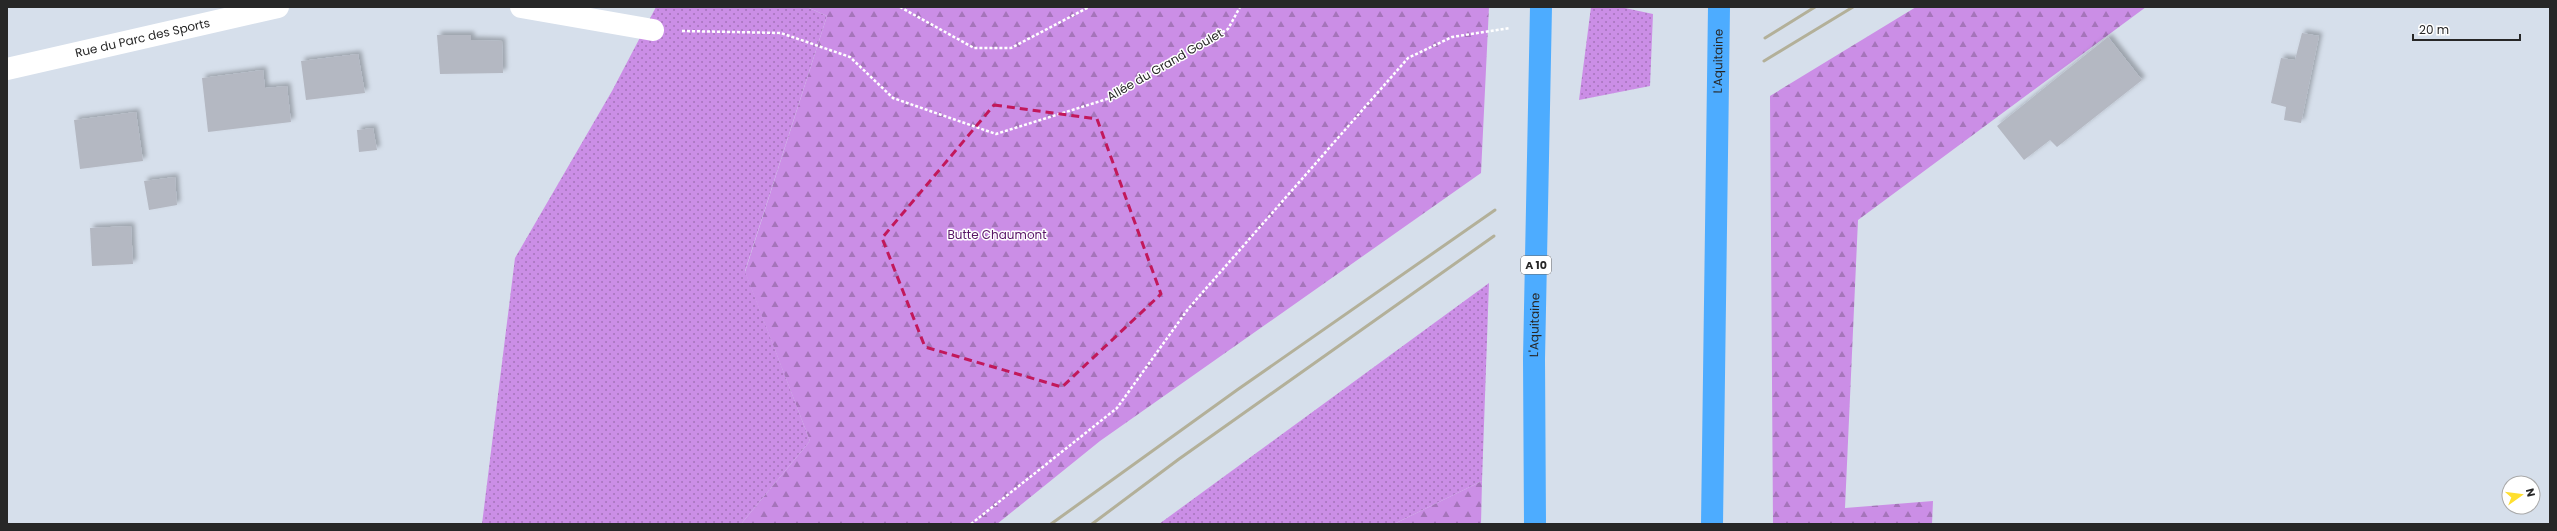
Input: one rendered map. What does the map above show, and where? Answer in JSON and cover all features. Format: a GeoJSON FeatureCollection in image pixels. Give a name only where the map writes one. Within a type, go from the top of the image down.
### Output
{"type":"FeatureCollection","features":[{"type":"Feature","properties":{"kind":"highway","name":"L'Aquitaine"},"geometry":{"type":"LineString","coordinates":[[1712,524],[1719,7]]}},
{"type":"Feature","properties":{"kind":"highway","name":"L'Aquitaine"},"geometry":{"type":"LineString","coordinates":[[1535,524],[1534,359],[1541,18]]}},
{"type":"Feature","properties":{"kind":"street","name":"Rue du Parc des Sports"},"geometry":{"type":"LineString","coordinates":[[7,69],[278,7]]}},
{"type":"Feature","properties":{"kind":"street"},"geometry":{"type":"LineString","coordinates":[[521,7],[653,30]]}},
{"type":"Feature","properties":{"kind":"path"},"geometry":{"type":"LineString","coordinates":[[900,7],[974,48],[1011,48],[1088,7]]}},
{"type":"Feature","properties":{"kind":"path","name":"Allée du Grand Goulet"},"geometry":{"type":"LineString","coordinates":[[653,30],[780,33],[850,57],[893,98],[996,134],[1107,99],[1228,29],[1240,7]]}},
{"type":"Feature","properties":{"kind":"path"},"geometry":{"type":"LineString","coordinates":[[972,524],[1117,408],[1188,309],[1408,58],[1452,37],[1500,28],[1541,18]]}},
{"type":"Feature","properties":{"kind":"highlighted area"},"geometry":{"type":"Polygon","coordinates":[[[994,105],[1097,119],[1161,294],[1062,387],[925,347],[882,238],[994,105]]]}},
{"type":"Feature","properties":{"kind":"green space"},"geometry":{"type":"Polygon","coordinates":[[[656,7],[807,7],[827,16],[745,271],[810,441],[741,524],[482,524],[515,258],[612,91],[656,7]]]}},
{"type":"Feature","properties":{"kind":"green space","name":"Butte Chaumont"},"geometry":{"type":"Polygon","coordinates":[[[807,7],[1489,7],[1481,173],[1100,441],[997,524],[741,524],[810,441],[745,272],[827,16],[807,7]]]}},
{"type":"Feature","properties":{"kind":"green space"},"geometry":{"type":"Polygon","coordinates":[[[1591,7],[1620,7],[1653,14],[1650,86],[1579,100],[1591,7]]]}},
{"type":"Feature","properties":{"kind":"green space"},"geometry":{"type":"Polygon","coordinates":[[[1916,7],[2146,7],[1858,220],[1845,508],[1933,501],[1932,524],[1773,524],[1770,96],[1916,7]]]}},
{"type":"Feature","properties":{"kind":"green space"},"geometry":{"type":"Polygon","coordinates":[[[1489,283],[1482,481],[1394,524],[1159,524],[1489,283]]]}},
{"type":"Feature","properties":{"kind":"green space"},"geometry":{"type":"Polygon","coordinates":[[[1482,481],[1481,524],[1394,524],[1482,481]]]}},
{"type":"Feature","properties":{"kind":"building"},"geometry":{"type":"Polygon","coordinates":[[[2302,33],[2319,36],[2301,123],[2284,120],[2286,107],[2271,103],[2281,58],[2295,60],[2302,33]]]}},
{"type":"Feature","properties":{"kind":"building"},"geometry":{"type":"Polygon","coordinates":[[[437,35],[471,35],[471,40],[502,41],[503,73],[440,74],[437,35]]]}},
{"type":"Feature","properties":{"kind":"building"},"geometry":{"type":"Polygon","coordinates":[[[2108,37],[2142,80],[2057,147],[2050,140],[2024,160],[1997,126],[2108,37]]]}},
{"type":"Feature","properties":{"kind":"building"},"geometry":{"type":"Polygon","coordinates":[[[358,54],[365,93],[306,100],[301,61],[358,54]]]}},
{"type":"Feature","properties":{"kind":"building"},"geometry":{"type":"Polygon","coordinates":[[[263,70],[265,88],[287,86],[291,122],[208,132],[202,78],[263,70]]]}},
{"type":"Feature","properties":{"kind":"building"},"geometry":{"type":"Polygon","coordinates":[[[136,112],[143,161],[80,169],[74,120],[136,112]]]}},
{"type":"Feature","properties":{"kind":"building"},"geometry":{"type":"Polygon","coordinates":[[[373,128],[377,150],[359,152],[357,130],[373,128]]]}},
{"type":"Feature","properties":{"kind":"building"},"geometry":{"type":"Polygon","coordinates":[[[175,177],[177,205],[149,210],[144,181],[175,177]]]}},
{"type":"Feature","properties":{"kind":"building"},"geometry":{"type":"Polygon","coordinates":[[[131,226],[133,264],[92,266],[90,228],[131,226]]]}},
{"type":"Feature","properties":{"kind":"railway"},"geometry":{"type":"LineString","coordinates":[[1765,38],[1815,7]]}},
{"type":"Feature","properties":{"kind":"railway"},"geometry":{"type":"LineString","coordinates":[[1764,61],[1853,7]]}},
{"type":"Feature","properties":{"kind":"railway"},"geometry":{"type":"LineString","coordinates":[[1051,524],[1237,390],[1495,210]]}},
{"type":"Feature","properties":{"kind":"railway"},"geometry":{"type":"LineString","coordinates":[[1092,524],[1179,459],[1494,236]]}}]}
